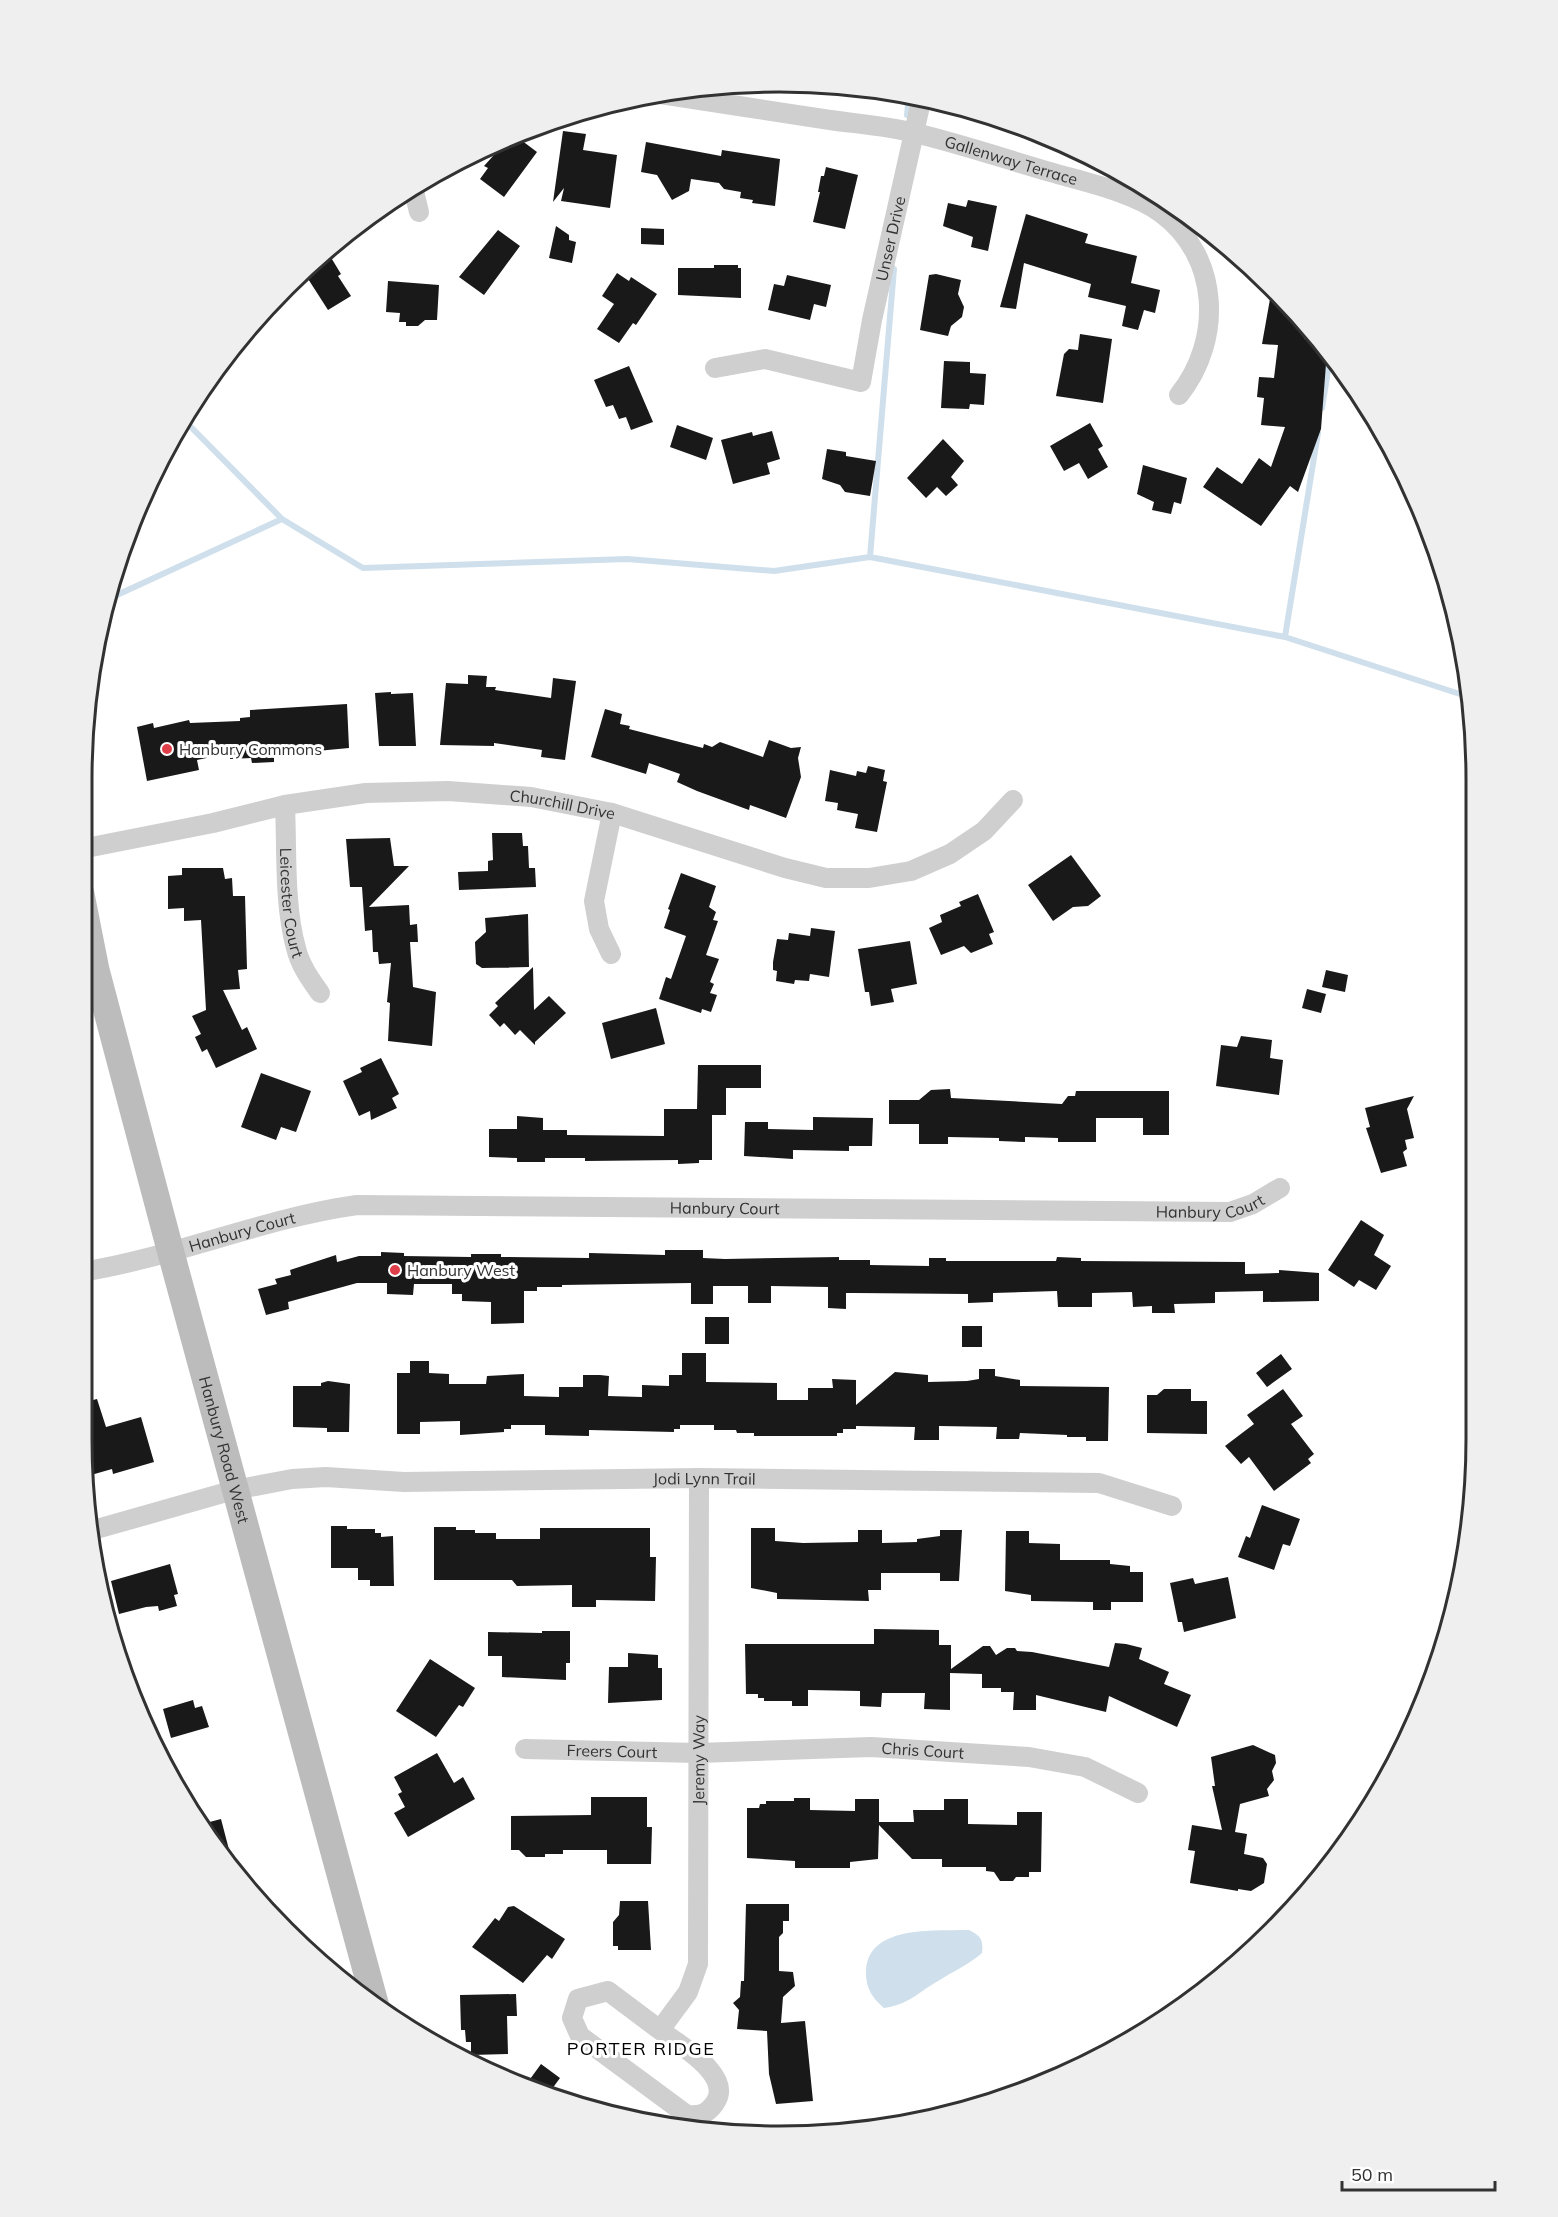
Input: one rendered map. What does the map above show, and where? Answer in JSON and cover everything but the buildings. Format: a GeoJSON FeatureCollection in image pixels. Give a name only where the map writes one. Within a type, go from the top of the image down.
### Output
{"type":"FeatureCollection","features":[{"type":"Feature","properties":{"kind":"main road","name":"Hanbury Road West"},"geometry":{"type":"LineString","coordinates":[[92,950],[234,1490],[372,1992]]}},
{"type":"Feature","properties":{"kind":"street","name":"Gallenway Terrace"},"geometry":{"type":"LineString","coordinates":[[685,98],[914,133],[1141,201],[1161,213],[1179,229],[1201,263],[1209,305],[1208,336],[1202,358],[1179,395]]}},
{"type":"Feature","properties":{"kind":"street","name":"Unser Drive"},"geometry":{"type":"LineString","coordinates":[[715,368],[765,358],[861,382],[872,320],[920,107]]}},
{"type":"Feature","properties":{"kind":"street"},"geometry":{"type":"LineString","coordinates":[[415,196],[419,213]]}},
{"type":"Feature","properties":{"kind":"street","name":"Churchill Drive"},"geometry":{"type":"LineString","coordinates":[[92,847],[213,823],[285,805],[366,793],[448,791],[531,797],[612,813],[806,873],[826,878],[869,878],[911,871],[950,854],[984,831],[1013,800]]}},
{"type":"Feature","properties":{"kind":"street","name":"Leicester Court"},"geometry":{"type":"LineString","coordinates":[[285,805],[291,927],[296,950],[305,971],[320,993]]}},
{"type":"Feature","properties":{"kind":"street"},"geometry":{"type":"LineString","coordinates":[[611,954],[598,928],[594,901],[612,813]]}},
{"type":"Feature","properties":{"kind":"street","name":"Hanbury Court"},"geometry":{"type":"LineString","coordinates":[[92,1270],[171,1253],[330,1209],[357,1205],[1230,1212],[1253,1204],[1280,1188]]}},
{"type":"Feature","properties":{"kind":"street","name":"Jodi Lynn Trail"},"geometry":{"type":"LineString","coordinates":[[97,1529],[234,1490],[292,1479],[326,1477],[404,1482],[699,1478],[1100,1483],[1172,1506]]}},
{"type":"Feature","properties":{"kind":"street","name":"Jeremy Way"},"geometry":{"type":"LineString","coordinates":[[660,2030],[687,1992],[698,1964],[699,1478]]}},
{"type":"Feature","properties":{"kind":"street","name":"Chris Court"},"geometry":{"type":"LineString","coordinates":[[698,1753],[871,1747],[1029,1757],[1085,1767],[1138,1793]]}},
{"type":"Feature","properties":{"kind":"street","name":"Freers Court"},"geometry":{"type":"LineString","coordinates":[[525,1749],[698,1753]]}},
{"type":"Feature","properties":{"kind":"street"},"geometry":{"type":"LineString","coordinates":[[608,1991],[660,2030],[714,2073],[720,2086],[718,2098],[709,2112],[700,2116],[687,2115],[580,2036],[572,2018],[578,1999],[591,1993],[608,1991]]}},
{"type":"Feature","properties":{"kind":"water"},"geometry":{"type":"Polygon","coordinates":[[[969,1930],[982,1941],[982,1953],[971,1961],[900,2004],[884,2008],[873,1996],[867,1983],[866,1973],[869,1957],[877,1946],[905,1933],[969,1930]]]}},
{"type":"Feature","properties":{"kind":"waterway"},"geometry":{"type":"LineString","coordinates":[[907,115],[908,104]]}},
{"type":"Feature","properties":{"kind":"waterway"},"geometry":{"type":"LineString","coordinates":[[870,557],[894,269]]}},
{"type":"Feature","properties":{"kind":"waterway"},"geometry":{"type":"LineString","coordinates":[[1322,408],[1329,366]]}},
{"type":"Feature","properties":{"kind":"waterway"},"geometry":{"type":"LineString","coordinates":[[190,426],[282,519],[363,568],[627,559],[774,571],[870,557],[1285,637],[1461,695]]}},
{"type":"Feature","properties":{"kind":"waterway"},"geometry":{"type":"LineString","coordinates":[[1285,637],[1318,433]]}},
{"type":"Feature","properties":{"kind":"waterway"},"geometry":{"type":"LineString","coordinates":[[117,595],[282,519]]}},
{"type":"Feature","properties":{"kind":"place","name":"Hanbury Commons"},"geometry":{"type":"Point","coordinates":[167,749]}},
{"type":"Feature","properties":{"kind":"place","name":"Hanbury West"},"geometry":{"type":"Point","coordinates":[395,1270]}},
{"type":"Feature","properties":{"kind":"district","name":"PORTER RIDGE"},"geometry":{"type":"Point","coordinates":[641,2048]}}]}
